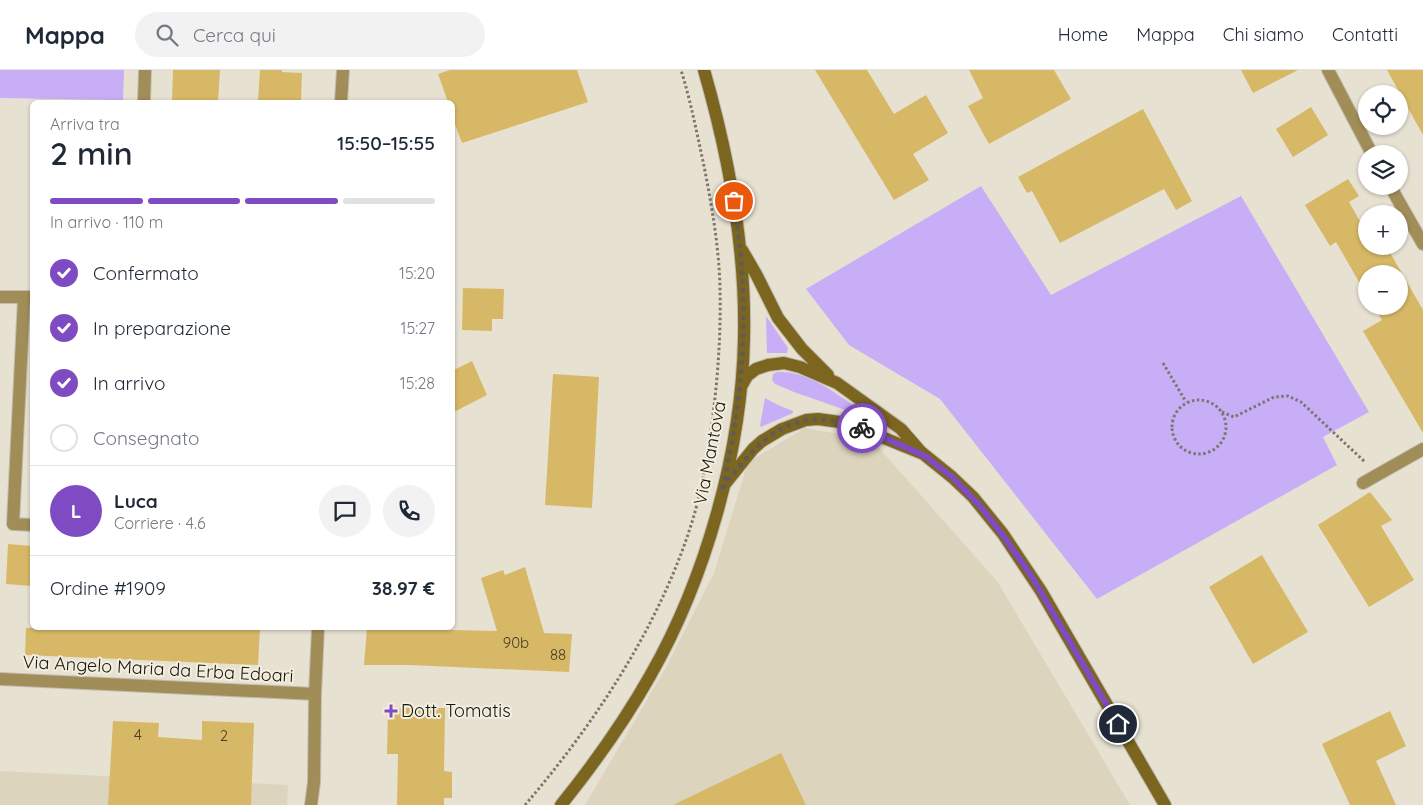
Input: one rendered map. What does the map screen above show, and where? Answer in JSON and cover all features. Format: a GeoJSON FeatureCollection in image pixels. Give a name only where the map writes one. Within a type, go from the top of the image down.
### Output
{"type":"FeatureCollection","features":[{"type":"Feature","properties":{"kind":"main road","name":"Via Mantova"},"geometry":{"type":"LineString","coordinates":[[561,805],[616,731],[659,660],[693,585],[710,537],[731,451],[740,392],[744,331],[739,238],[728,167],[704,71]]}},
{"type":"Feature","properties":{"kind":"main road"},"geometry":{"type":"LineString","coordinates":[[739,238],[744,253],[778,318],[802,349],[837,383],[898,425],[925,456],[952,477],[973,497],[1011,546],[1041,591],[1165,805]]}},
{"type":"Feature","properties":{"kind":"main road"},"geometry":{"type":"LineString","coordinates":[[740,392],[744,380],[751,373],[762,367],[775,364],[800,367],[837,383]]}},
{"type":"Feature","properties":{"kind":"main road"},"geometry":{"type":"LineString","coordinates":[[722,491],[730,477],[762,441],[782,429],[806,420],[818,419],[848,423],[925,456]]}},
{"type":"Feature","properties":{"kind":"street"},"geometry":{"type":"LineString","coordinates":[[144,100],[145,70]]}},
{"type":"Feature","properties":{"kind":"street"},"geometry":{"type":"LineString","coordinates":[[341,100],[343,70]]}},
{"type":"Feature","properties":{"kind":"street"},"geometry":{"type":"LineString","coordinates":[[1328,70],[1367,145]]}},
{"type":"Feature","properties":{"kind":"street"},"geometry":{"type":"LineString","coordinates":[[1395,195],[1423,244]]}},
{"type":"Feature","properties":{"kind":"street"},"geometry":{"type":"LineString","coordinates":[[0,297],[28,298],[13,524],[30,525]]}},
{"type":"Feature","properties":{"kind":"street"},"geometry":{"type":"LineString","coordinates":[[1363,483],[1423,448]]}},
{"type":"Feature","properties":{"kind":"street"},"geometry":{"type":"LineString","coordinates":[[311,805],[314,782],[318,630]]}},
{"type":"Feature","properties":{"kind":"street","name":"Via Angelo Maria da Erba Edoari"},"geometry":{"type":"LineString","coordinates":[[0,679],[315,694]]}},
{"type":"Feature","properties":{"kind":"street"},"geometry":{"type":"LineString","coordinates":[[314,782],[321,805]]}},
{"type":"Feature","properties":{"kind":"path"},"geometry":{"type":"LineString","coordinates":[[525,805],[559,764],[590,720],[639,641],[678,558],[695,512],[701,486],[710,437],[716,387],[720,288],[713,215],[698,136],[681,70]]}},
{"type":"Feature","properties":{"kind":"path"},"geometry":{"type":"LineString","coordinates":[[1163,363],[1186,402]]}},
{"type":"Feature","properties":{"kind":"path"},"geometry":{"type":"LineString","coordinates":[[1222,412],[1227,424],[1222,441],[1217,448],[1200,454],[1190,453],[1176,442],[1172,434],[1172,424],[1179,408],[1186,402],[1204,399],[1212,402],[1222,412],[1234,417],[1281,395],[1294,398],[1308,408],[1378,474]]}},
{"type":"Feature","properties":{"kind":"shaded area"},"geometry":{"type":"Polygon","coordinates":[[[0,70],[124,70],[123,100],[0,98],[0,70]]]}},
{"type":"Feature","properties":{"kind":"shaded area"},"geometry":{"type":"Polygon","coordinates":[[[981,186],[1051,295],[1241,196],[1369,412],[1323,437],[1337,465],[1097,599],[940,399],[849,345],[806,289],[981,186]]]}},
{"type":"Feature","properties":{"kind":"shaded area"},"geometry":{"type":"Polygon","coordinates":[[[766,316],[788,348],[787,353],[767,353],[766,316]]]}},
{"type":"Feature","properties":{"kind":"shaded area"},"geometry":{"type":"Polygon","coordinates":[[[778,372],[800,375],[821,384],[859,409],[857,414],[775,384],[772,380],[773,374],[778,372]]]}},
{"type":"Feature","properties":{"kind":"shaded area"},"geometry":{"type":"Polygon","coordinates":[[[765,398],[793,411],[793,413],[761,427],[765,398]]]}},
{"type":"Feature","properties":{"kind":"shaded area"},"geometry":{"type":"Polygon","coordinates":[[[805,428],[872,440],[997,581],[1130,805],[585,805],[665,669],[714,573],[748,462],[805,428]]]}},
{"type":"Feature","properties":{"kind":"shaded area"},"geometry":{"type":"Polygon","coordinates":[[[0,771],[288,785],[287,805],[0,805],[0,771]]]}},
{"type":"Feature","properties":{"kind":"building"},"geometry":{"type":"Polygon","coordinates":[[[173,70],[220,70],[218,100],[172,100],[173,70]]]}},
{"type":"Feature","properties":{"kind":"building"},"geometry":{"type":"Polygon","coordinates":[[[260,70],[282,70],[282,72],[302,73],[301,100],[258,100],[260,70]]]}},
{"type":"Feature","properties":{"kind":"building"},"geometry":{"type":"Polygon","coordinates":[[[450,70],[577,70],[588,102],[462,143],[455,124],[455,100],[447,100],[438,74],[450,70]]]}},
{"type":"Feature","properties":{"kind":"building"},"geometry":{"type":"Polygon","coordinates":[[[815,70],[867,70],[894,114],[926,95],[948,133],[913,154],[929,180],[894,200],[815,70]]]}},
{"type":"Feature","properties":{"kind":"building"},"geometry":{"type":"Polygon","coordinates":[[[969,70],[1054,70],[1071,99],[989,144],[968,106],[983,98],[969,70]]]}},
{"type":"Feature","properties":{"kind":"building"},"geometry":{"type":"Polygon","coordinates":[[[1241,70],[1298,70],[1253,93],[1241,70]]]}},
{"type":"Feature","properties":{"kind":"building"},"geometry":{"type":"Polygon","coordinates":[[[1387,70],[1423,70],[1423,135],[1408,108],[1408,85],[1395,85],[1387,70]]]}},
{"type":"Feature","properties":{"kind":"building"},"geometry":{"type":"Polygon","coordinates":[[[1311,107],[1328,135],[1293,157],[1276,129],[1311,107]]]}},
{"type":"Feature","properties":{"kind":"building"},"geometry":{"type":"Polygon","coordinates":[[[1143,109],[1192,201],[1176,210],[1164,189],[1060,243],[1032,191],[1027,193],[1018,177],[1143,109]]]}},
{"type":"Feature","properties":{"kind":"building"},"geometry":{"type":"Polygon","coordinates":[[[1348,179],[1359,196],[1349,202],[1358,218],[1358,255],[1391,255],[1397,265],[1358,265],[1358,280],[1336,242],[1330,246],[1305,205],[1348,179]]]}},
{"type":"Feature","properties":{"kind":"building"},"geometry":{"type":"Polygon","coordinates":[[[1408,284],[1423,310],[1423,433],[1363,331],[1382,320],[1379,315],[1408,315],[1408,284]]]}},
{"type":"Feature","properties":{"kind":"building"},"geometry":{"type":"Polygon","coordinates":[[[463,288],[504,289],[503,319],[492,319],[492,331],[462,330],[463,288]]]}},
{"type":"Feature","properties":{"kind":"building"},"geometry":{"type":"Polygon","coordinates":[[[472,361],[487,395],[455,411],[455,370],[472,361]]]}},
{"type":"Feature","properties":{"kind":"building"},"geometry":{"type":"Polygon","coordinates":[[[553,374],[599,377],[592,508],[545,505],[553,374]]]}},
{"type":"Feature","properties":{"kind":"building"},"geometry":{"type":"Polygon","coordinates":[[[1370,492],[1392,520],[1381,526],[1414,580],[1369,607],[1318,525],[1370,492]]]}},
{"type":"Feature","properties":{"kind":"building"},"geometry":{"type":"Polygon","coordinates":[[[8,544],[30,546],[30,586],[6,584],[8,544]]]}},
{"type":"Feature","properties":{"kind":"building"},"geometry":{"type":"Polygon","coordinates":[[[1262,555],[1308,632],[1253,664],[1209,587],[1262,555]]]}},
{"type":"Feature","properties":{"kind":"building"},"geometry":{"type":"Polygon","coordinates":[[[525,567],[544,633],[572,634],[569,672],[410,665],[364,665],[367,630],[497,631],[481,578],[503,570],[505,575],[525,567]]]}},
{"type":"Feature","properties":{"kind":"building"},"geometry":{"type":"Polygon","coordinates":[[[26,628],[30,628],[30,630],[260,630],[258,665],[25,655],[26,628]]]}},
{"type":"Feature","properties":{"kind":"building"},"geometry":{"type":"Polygon","coordinates":[[[388,708],[445,708],[444,771],[452,772],[452,798],[444,798],[444,805],[397,805],[398,754],[387,754],[388,708]]]}},
{"type":"Feature","properties":{"kind":"building"},"geometry":{"type":"Polygon","coordinates":[[[1390,711],[1406,746],[1376,761],[1396,805],[1350,805],[1322,744],[1390,711]]]}},
{"type":"Feature","properties":{"kind":"building"},"geometry":{"type":"Polygon","coordinates":[[[113,721],[159,723],[158,737],[202,740],[202,721],[254,723],[251,805],[108,805],[113,721]]]}},
{"type":"Feature","properties":{"kind":"building"},"geometry":{"type":"Polygon","coordinates":[[[781,753],[806,805],[673,805],[781,753]]]}},
{"type":"Feature","properties":{"kind":"way so far"},"geometry":{"type":"LineString","coordinates":[[734,201],[739,238],[744,338],[738,412],[722,491],[730,477],[753,449],[772,434],[794,423],[818,419],[832,420],[862,428]]}},
{"type":"Feature","properties":{"kind":"place","name":"Dott. Tomatis"},"geometry":{"type":"Point","coordinates":[391,711]}},
{"type":"Feature","properties":{"kind":"route"},"geometry":{"type":"LineString","coordinates":[[862,428],[917,451],[952,477],[973,497],[1032,577],[1118,724]]}}]}
